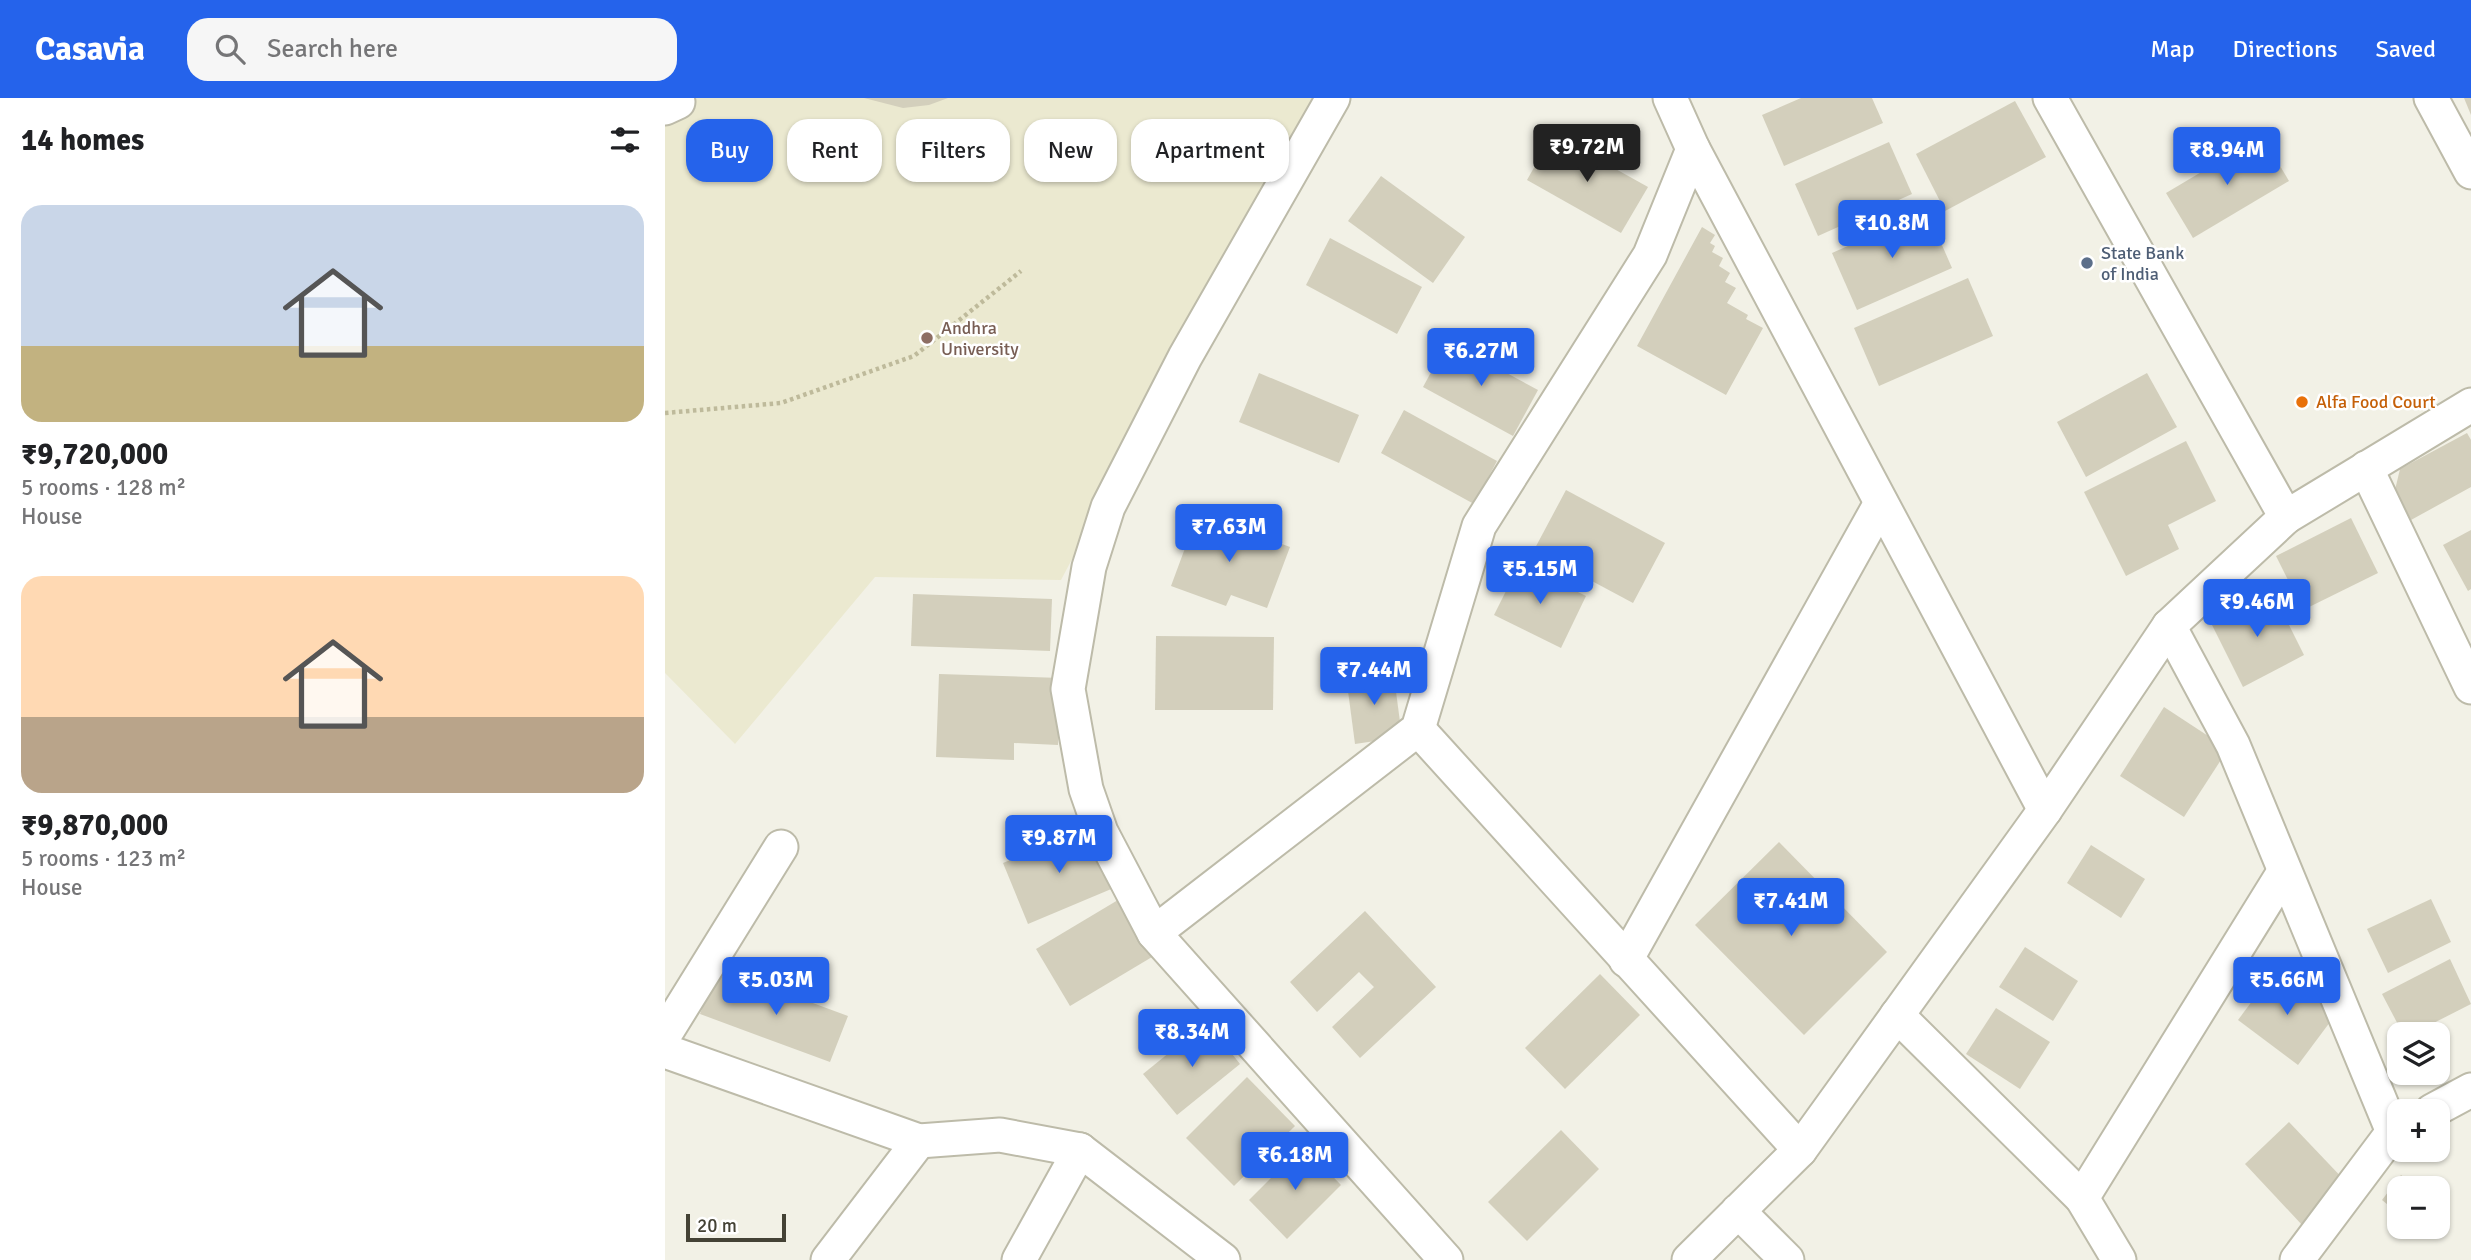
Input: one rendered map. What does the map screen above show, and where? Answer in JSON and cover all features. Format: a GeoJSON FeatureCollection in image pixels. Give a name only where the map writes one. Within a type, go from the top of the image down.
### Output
{"type":"FeatureCollection","features":[{"type":"Feature","properties":{"kind":"street"},"geometry":{"type":"LineString","coordinates":[[1333,98],[1185,357],[1108,507],[1089,567],[1068,689],[1086,789],[1101,832],[1154,933],[1446,1260]]}},
{"type":"Feature","properties":{"kind":"street"},"geometry":{"type":"LineString","coordinates":[[1670,98],[1693,149],[2045,810]]}},
{"type":"Feature","properties":{"kind":"street"},"geometry":{"type":"LineString","coordinates":[[2050,98],[2286,517]]}},
{"type":"Feature","properties":{"kind":"street"},"geometry":{"type":"LineString","coordinates":[[2431,98],[2471,172]]}},
{"type":"Feature","properties":{"kind":"street"},"geometry":{"type":"LineString","coordinates":[[1154,933],[1418,729],[1479,526],[1650,255],[1693,149]]}},
{"type":"Feature","properties":{"kind":"street"},"geometry":{"type":"LineString","coordinates":[[1689,1260],[1800,1150],[2045,810],[2169,626],[2286,517],[2471,405]]}},
{"type":"Feature","properties":{"kind":"street"},"geometry":{"type":"LineString","coordinates":[[2366,468],[2471,687]]}},
{"type":"Feature","properties":{"kind":"street"},"geometry":{"type":"LineString","coordinates":[[1626,960],[1881,503]]}},
{"type":"Feature","properties":{"kind":"street"},"geometry":{"type":"LineString","coordinates":[[2169,626],[2233,745],[2284,872],[2387,1109]]}},
{"type":"Feature","properties":{"kind":"street"},"geometry":{"type":"LineString","coordinates":[[1418,729],[1800,1150]]}},
{"type":"Feature","properties":{"kind":"street"},"geometry":{"type":"LineString","coordinates":[[665,1034],[781,847]]}},
{"type":"Feature","properties":{"kind":"street"},"geometry":{"type":"LineString","coordinates":[[2082,1198],[2284,872]]}},
{"type":"Feature","properties":{"kind":"street"},"geometry":{"type":"LineString","coordinates":[[1897,1015],[2082,1198],[2119,1260]]}},
{"type":"Feature","properties":{"kind":"street"},"geometry":{"type":"LineString","coordinates":[[665,1051],[919,1141],[1000,1136],[1080,1150],[1223,1260]]}},
{"type":"Feature","properties":{"kind":"street"},"geometry":{"type":"LineString","coordinates":[[2450,1101],[2471,1090]]}},
{"type":"Feature","properties":{"kind":"street"},"geometry":{"type":"LineString","coordinates":[[828,1260],[919,1141]]}},
{"type":"Feature","properties":{"kind":"street"},"geometry":{"type":"LineString","coordinates":[[2297,1260],[2387,1142]]}},
{"type":"Feature","properties":{"kind":"street"},"geometry":{"type":"LineString","coordinates":[[1019,1260],[1080,1150]]}},
{"type":"Feature","properties":{"kind":"street"},"geometry":{"type":"LineString","coordinates":[[1738,1211],[1787,1260]]}},
{"type":"Feature","properties":{"kind":"path"},"geometry":{"type":"LineString","coordinates":[[665,413],[781,403],[914,356],[1021,271]]}},
{"type":"Feature","properties":{"kind":"shaded area","name":"Andhra University"},"geometry":{"type":"Polygon","coordinates":[[[665,98],[1316,98],[1289,149],[1289,119],[1131,119],[1131,182],[1272,182],[1061,580],[875,577],[735,744],[665,673],[665,98]]]}},
{"type":"Feature","properties":{"kind":"building"},"geometry":{"type":"Polygon","coordinates":[[[864,98],[948,98],[929,105],[903,108],[864,98]]]}},
{"type":"Feature","properties":{"kind":"building"},"geometry":{"type":"Polygon","coordinates":[[[1801,98],[1872,98],[1883,123],[1784,166],[1762,115],[1801,98]]]}},
{"type":"Feature","properties":{"kind":"building"},"geometry":{"type":"Polygon","coordinates":[[[2464,98],[2471,98],[2471,115],[2464,98]]]}},
{"type":"Feature","properties":{"kind":"building"},"geometry":{"type":"Polygon","coordinates":[[[2015,101],[2046,157],[1945,211],[1916,154],[2015,101]]]}},
{"type":"Feature","properties":{"kind":"building"},"geometry":{"type":"Polygon","coordinates":[[[1553,134],[1648,187],[1621,233],[1527,180],[1553,134]]]}},
{"type":"Feature","properties":{"kind":"building"},"geometry":{"type":"Polygon","coordinates":[[[2262,136],[2289,181],[2193,238],[2166,193],[2262,136]]]}},
{"type":"Feature","properties":{"kind":"building"},"geometry":{"type":"Polygon","coordinates":[[[1889,142],[1912,194],[1818,236],[1795,184],[1889,142]]]}},
{"type":"Feature","properties":{"kind":"building"},"geometry":{"type":"Polygon","coordinates":[[[1381,176],[1465,237],[1433,283],[1348,221],[1381,176]]]}},
{"type":"Feature","properties":{"kind":"building"},"geometry":{"type":"Polygon","coordinates":[[[1927,211],[1952,268],[1857,310],[1832,253],[1927,211]]]}},
{"type":"Feature","properties":{"kind":"building"},"geometry":{"type":"Polygon","coordinates":[[[1702,227],[1715,235],[1710,243],[1715,246],[1712,252],[1723,258],[1719,266],[1730,273],[1725,282],[1736,288],[1727,303],[1748,315],[1746,319],[1763,328],[1726,395],[1637,346],[1702,227]]]}},
{"type":"Feature","properties":{"kind":"building"},"geometry":{"type":"Polygon","coordinates":[[[1330,238],[1422,287],[1397,334],[1306,285],[1330,238]]]}},
{"type":"Feature","properties":{"kind":"building"},"geometry":{"type":"Polygon","coordinates":[[[1968,278],[1993,336],[1879,386],[1854,328],[1968,278]]]}},
{"type":"Feature","properties":{"kind":"building"},"geometry":{"type":"Polygon","coordinates":[[[1448,341],[1538,390],[1513,436],[1423,387],[1448,341]]]}},
{"type":"Feature","properties":{"kind":"building"},"geometry":{"type":"Polygon","coordinates":[[[1259,373],[1359,415],[1339,463],[1239,422],[1259,373]]]}},
{"type":"Feature","properties":{"kind":"building"},"geometry":{"type":"Polygon","coordinates":[[[2147,373],[2177,427],[2086,477],[2057,422],[2147,373]]]}},
{"type":"Feature","properties":{"kind":"building"},"geometry":{"type":"Polygon","coordinates":[[[1404,410],[1497,461],[1474,504],[1381,453],[1404,410]]]}},
{"type":"Feature","properties":{"kind":"building"},"geometry":{"type":"Polygon","coordinates":[[[2467,433],[2471,440],[2471,487],[2411,520],[2395,490],[2400,469],[2467,433]]]}},
{"type":"Feature","properties":{"kind":"building"},"geometry":{"type":"Polygon","coordinates":[[[2186,441],[2216,501],[2168,525],[2179,549],[2126,576],[2084,492],[2186,441]]]}},
{"type":"Feature","properties":{"kind":"building"},"geometry":{"type":"Polygon","coordinates":[[[1566,490],[1665,543],[1633,603],[1534,550],[1566,490]]]}},
{"type":"Feature","properties":{"kind":"building"},"geometry":{"type":"Polygon","coordinates":[[[1198,513],[1290,547],[1267,608],[1231,595],[1226,606],[1171,586],[1198,513]]]}},
{"type":"Feature","properties":{"kind":"building"},"geometry":{"type":"Polygon","coordinates":[[[2351,518],[2378,573],[2303,610],[2276,556],[2351,518]]]}},
{"type":"Feature","properties":{"kind":"building"},"geometry":{"type":"Polygon","coordinates":[[[2471,530],[2471,589],[2468,591],[2443,545],[2471,530]]]}},
{"type":"Feature","properties":{"kind":"building"},"geometry":{"type":"Polygon","coordinates":[[[1520,563],[1586,596],[1561,648],[1494,615],[1520,563]]]}},
{"type":"Feature","properties":{"kind":"building"},"geometry":{"type":"Polygon","coordinates":[[[2272,591],[2304,655],[2243,687],[2211,623],[2272,591]]]}},
{"type":"Feature","properties":{"kind":"building"},"geometry":{"type":"Polygon","coordinates":[[[913,594],[1052,599],[1050,651],[911,646],[913,594]]]}},
{"type":"Feature","properties":{"kind":"building"},"geometry":{"type":"Polygon","coordinates":[[[1156,636],[1274,637],[1273,710],[1155,710],[1156,636]]]}},
{"type":"Feature","properties":{"kind":"building"},"geometry":{"type":"Polygon","coordinates":[[[1393,669],[1402,737],[1355,744],[1346,676],[1393,669]]]}},
{"type":"Feature","properties":{"kind":"building"},"geometry":{"type":"Polygon","coordinates":[[[939,674],[1061,678],[1058,745],[1014,743],[1014,760],[936,757],[939,674]]]}},
{"type":"Feature","properties":{"kind":"building"},"geometry":{"type":"Polygon","coordinates":[[[2164,707],[2228,749],[2184,817],[2120,776],[2164,707]]]}},
{"type":"Feature","properties":{"kind":"building"},"geometry":{"type":"Polygon","coordinates":[[[1091,826],[1116,887],[1028,924],[1003,863],[1091,826]]]}},
{"type":"Feature","properties":{"kind":"building"},"geometry":{"type":"Polygon","coordinates":[[[1779,842],[1887,952],[1804,1035],[1695,925],[1779,842]]]}},
{"type":"Feature","properties":{"kind":"building"},"geometry":{"type":"Polygon","coordinates":[[[2091,845],[2145,879],[2121,918],[2067,883],[2091,845]]]}},
{"type":"Feature","properties":{"kind":"building"},"geometry":{"type":"Polygon","coordinates":[[[2431,899],[2451,942],[2388,973],[2367,929],[2431,899]]]}},
{"type":"Feature","properties":{"kind":"building"},"geometry":{"type":"Polygon","coordinates":[[[1118,900],[1152,957],[1070,1006],[1036,949],[1118,900]]]}},
{"type":"Feature","properties":{"kind":"building"},"geometry":{"type":"Polygon","coordinates":[[[1365,911],[1436,987],[1360,1058],[1332,1027],[1374,987],[1359,972],[1317,1012],[1290,982],[1365,911]]]}},
{"type":"Feature","properties":{"kind":"building"},"geometry":{"type":"Polygon","coordinates":[[[2025,947],[2078,981],[2053,1021],[1999,987],[2025,947]]]}},
{"type":"Feature","properties":{"kind":"building"},"geometry":{"type":"Polygon","coordinates":[[[2450,959],[2471,1004],[2436,1022],[2397,1022],[2382,994],[2450,959]]]}},
{"type":"Feature","properties":{"kind":"building"},"geometry":{"type":"Polygon","coordinates":[[[2276,969],[2336,1014],[2298,1065],[2238,1020],[2276,969]]]}},
{"type":"Feature","properties":{"kind":"building"},"geometry":{"type":"Polygon","coordinates":[[[715,974],[781,999],[783,992],[848,1016],[830,1062],[700,1014],[715,974]]]}},
{"type":"Feature","properties":{"kind":"building"},"geometry":{"type":"Polygon","coordinates":[[[1600,974],[1640,1015],[1565,1089],[1525,1048],[1600,974]]]}},
{"type":"Feature","properties":{"kind":"building"},"geometry":{"type":"Polygon","coordinates":[[[1996,1008],[2050,1042],[2020,1089],[1966,1054],[1996,1008]]]}},
{"type":"Feature","properties":{"kind":"building"},"geometry":{"type":"Polygon","coordinates":[[[1207,1022],[1240,1064],[1177,1115],[1143,1074],[1207,1022]]]}},
{"type":"Feature","properties":{"kind":"building"},"geometry":{"type":"Polygon","coordinates":[[[1247,1077],[1295,1126],[1234,1186],[1186,1138],[1247,1077]]]}},
{"type":"Feature","properties":{"kind":"building"},"geometry":{"type":"Polygon","coordinates":[[[2289,1122],[2348,1184],[2303,1226],[2245,1164],[2289,1122]]]}},
{"type":"Feature","properties":{"kind":"building"},"geometry":{"type":"Polygon","coordinates":[[[1561,1130],[1599,1169],[1527,1241],[1488,1202],[1561,1130]]]}},
{"type":"Feature","properties":{"kind":"building"},"geometry":{"type":"Polygon","coordinates":[[[1303,1146],[1341,1185],[1287,1239],[1249,1200],[1303,1146]]]}},
{"type":"Feature","properties":{"kind":"place","name":"State Bank of India"},"geometry":{"type":"Point","coordinates":[2087,263]}},
{"type":"Feature","properties":{"kind":"place","name":"Andhra University"},"geometry":{"type":"Point","coordinates":[927,338]}},
{"type":"Feature","properties":{"kind":"place","name":"Alfa Food Court"},"geometry":{"type":"Point","coordinates":[2302,402]}}]}
